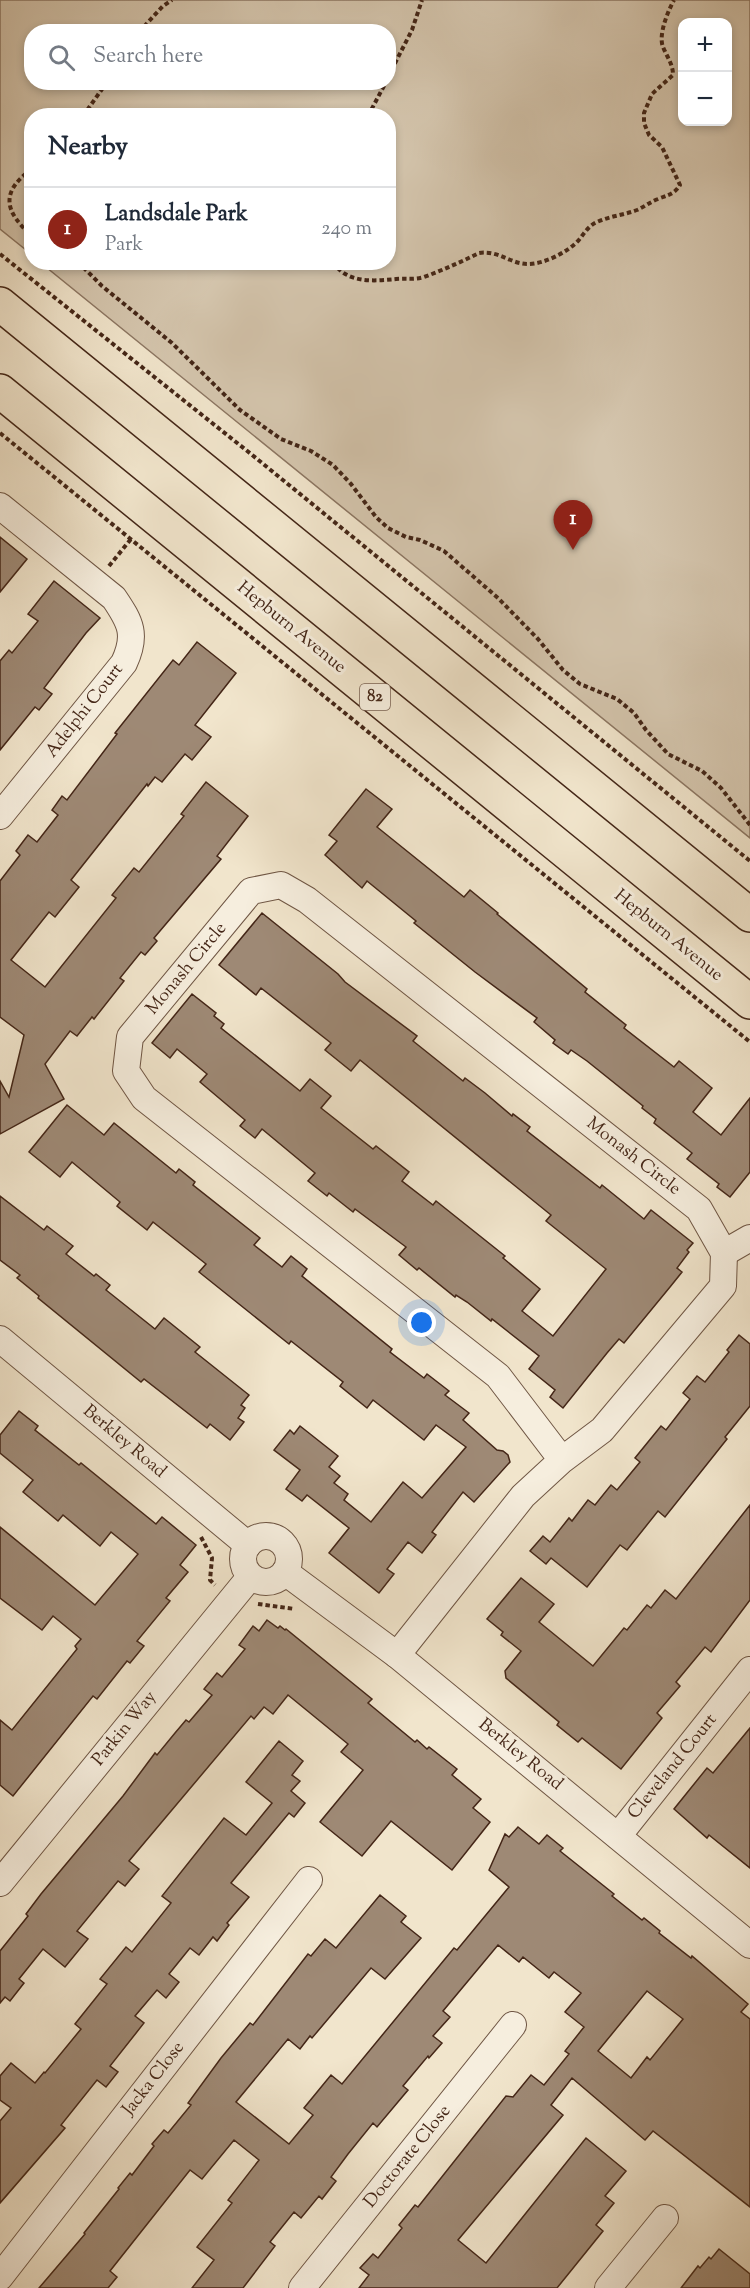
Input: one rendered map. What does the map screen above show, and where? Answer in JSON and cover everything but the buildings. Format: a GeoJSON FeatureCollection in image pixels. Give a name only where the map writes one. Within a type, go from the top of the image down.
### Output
{"type":"FeatureCollection","features":[{"type":"Feature","properties":{"kind":"main road"},"geometry":{"type":"LineString","coordinates":[[0,304],[750,915]]}},
{"type":"Feature","properties":{"kind":"main road","name":"Hepburn Avenue"},"geometry":{"type":"LineString","coordinates":[[0,391],[750,1002]]}},
{"type":"Feature","properties":{"kind":"street","name":"Adelphi Court"},"geometry":{"type":"LineString","coordinates":[[0,506],[114,598],[131,630],[132,646],[124,663],[0,816]]}},
{"type":"Feature","properties":{"kind":"street","name":"Monash Circle"},"geometry":{"type":"LineString","coordinates":[[562,1460],[498,1376],[144,1098],[126,1071],[130,1037],[251,891],[281,885],[307,900],[699,1209],[724,1253]]}},
{"type":"Feature","properties":{"kind":"street"},"geometry":{"type":"LineString","coordinates":[[397,1655],[524,1496],[562,1460],[602,1430],[723,1286],[724,1253],[750,1238]]}},
{"type":"Feature","properties":{"kind":"street","name":"Berkley Road"},"geometry":{"type":"LineString","coordinates":[[0,1340],[248,1545]]}},
{"type":"Feature","properties":{"kind":"street"},"geometry":{"type":"LineString","coordinates":[[263,1536],[279,1541],[285,1547],[288,1556],[285,1572],[278,1579],[269,1582],[259,1582],[250,1577],[243,1561],[248,1545],[263,1536]]}},
{"type":"Feature","properties":{"kind":"street","name":"Berkley Road"},"geometry":{"type":"LineString","coordinates":[[285,1572],[397,1655],[750,1945]]}},
{"type":"Feature","properties":{"kind":"street","name":"Parkin Way"},"geometry":{"type":"LineString","coordinates":[[0,1883],[250,1577]]}},
{"type":"Feature","properties":{"kind":"street","name":"Cleveland Court"},"geometry":{"type":"LineString","coordinates":[[618,1836],[750,1670]]}},
{"type":"Feature","properties":{"kind":"street","name":"Jacka Close"},"geometry":{"type":"LineString","coordinates":[[0,2277],[309,1881]]}},
{"type":"Feature","properties":{"kind":"street","name":"Doctorate Close"},"geometry":{"type":"LineString","coordinates":[[303,2288],[513,2025]]}},
{"type":"Feature","properties":{"kind":"street"},"geometry":{"type":"LineString","coordinates":[[608,2288],[665,2218]]}},
{"type":"Feature","properties":{"kind":"path"},"geometry":{"type":"LineString","coordinates":[[146,24],[172,0]]}},
{"type":"Feature","properties":{"kind":"path"},"geometry":{"type":"LineString","coordinates":[[396,61],[412,30],[422,0]]}},
{"type":"Feature","properties":{"kind":"path"},"geometry":{"type":"LineString","coordinates":[[342,270],[361,281],[381,282],[423,277],[479,252],[498,253],[526,264],[541,262],[568,249],[579,240],[585,230],[596,222],[637,210],[658,199],[670,196],[680,185],[662,147],[649,135],[644,123],[644,113],[652,94],[673,75],[673,68],[662,45],[662,38],[674,0]]}},
{"type":"Feature","properties":{"kind":"path"},"geometry":{"type":"LineString","coordinates":[[89,108],[101,90]]}},
{"type":"Feature","properties":{"kind":"path"},"geometry":{"type":"LineString","coordinates":[[372,108],[382,90]]}},
{"type":"Feature","properties":{"kind":"path"},"geometry":{"type":"LineString","coordinates":[[24,175],[10,191],[9,203],[11,212],[24,229]]}},
{"type":"Feature","properties":{"kind":"path"},"geometry":{"type":"LineString","coordinates":[[0,254],[260,462],[750,861]]}},
{"type":"Feature","properties":{"kind":"path"},"geometry":{"type":"LineString","coordinates":[[86,270],[172,344],[240,410],[281,439],[310,451],[333,465],[376,517],[388,528],[444,551],[498,598],[538,639],[563,670],[580,684],[617,699],[634,713],[668,754],[702,771],[721,788],[750,825]]}},
{"type":"Feature","properties":{"kind":"path"},"geometry":{"type":"LineString","coordinates":[[0,433],[750,1042]]}},
{"type":"Feature","properties":{"kind":"path"},"geometry":{"type":"LineString","coordinates":[[95,583],[131,538]]}},
{"type":"Feature","properties":{"kind":"shaded area"},"geometry":{"type":"Polygon","coordinates":[[[0,0],[750,0],[750,838],[50,270],[396,270],[396,108],[24,108],[24,248],[0,229],[0,0]]]}},
{"type":"Feature","properties":{"kind":"place","name":"Landsdale Park"},"geometry":{"type":"Point","coordinates":[573,550]}}]}
